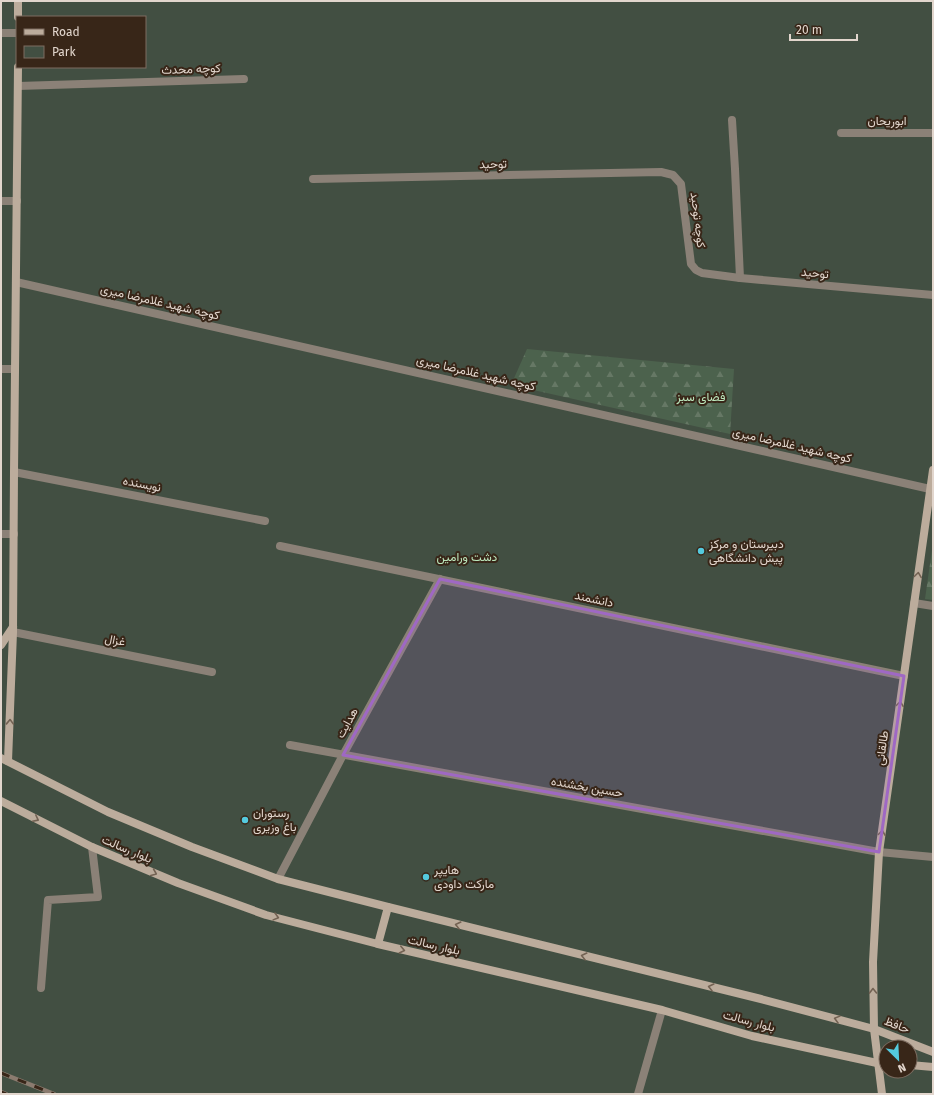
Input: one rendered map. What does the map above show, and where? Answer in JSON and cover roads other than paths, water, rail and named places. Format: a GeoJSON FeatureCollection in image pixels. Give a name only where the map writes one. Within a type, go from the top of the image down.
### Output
{"type":"FeatureCollection","features":[{"type":"Feature","properties":{"kind":"main road"},"geometry":{"type":"LineString","coordinates":[[18,1],[18,16]]}},
{"type":"Feature","properties":{"kind":"main road"},"geometry":{"type":"LineString","coordinates":[[4,760],[13,629],[18,68]]}},
{"type":"Feature","properties":{"kind":"main road","name":"طالقانی"},"geometry":{"type":"LineString","coordinates":[[878,1046],[874,1030],[873,962],[879,852],[933,470]]}},
{"type":"Feature","properties":{"kind":"main road"},"geometry":{"type":"LineString","coordinates":[[1,645],[13,629]]}},
{"type":"Feature","properties":{"kind":"main road","name":"بلوار رسالت"},"geometry":{"type":"LineString","coordinates":[[4,760],[108,812],[192,847],[278,879],[762,999],[874,1030]]}},
{"type":"Feature","properties":{"kind":"main road","name":"بلوار رسالت"},"geometry":{"type":"LineString","coordinates":[[1,801],[92,847],[178,883],[266,915],[378,944],[662,1010],[752,1036],[878,1062]]}},
{"type":"Feature","properties":{"kind":"main road"},"geometry":{"type":"LineString","coordinates":[[378,944],[388,907]]}},
{"type":"Feature","properties":{"kind":"main road","name":"حافظ"},"geometry":{"type":"LineString","coordinates":[[874,1030],[933,1052]]}},
{"type":"Feature","properties":{"kind":"main road"},"geometry":{"type":"LineString","coordinates":[[918,1065],[933,1066]]}},
{"type":"Feature","properties":{"kind":"main road","name":"طالقانی"},"geometry":{"type":"LineString","coordinates":[[881,1079],[881,1093]]}},
{"type":"Feature","properties":{"kind":"street"},"geometry":{"type":"LineString","coordinates":[[1,33],[16,33]]}},
{"type":"Feature","properties":{"kind":"street","name":"کوچه محدث"},"geometry":{"type":"LineString","coordinates":[[18,86],[244,80]]}},
{"type":"Feature","properties":{"kind":"street"},"geometry":{"type":"LineString","coordinates":[[732,120],[736,168],[740,278]]}},
{"type":"Feature","properties":{"kind":"street","name":"ابوریحان"},"geometry":{"type":"LineString","coordinates":[[841,133],[933,133]]}},
{"type":"Feature","properties":{"kind":"street","name":"توحید"},"geometry":{"type":"LineString","coordinates":[[313,179],[660,172],[673,175]]}},
{"type":"Feature","properties":{"kind":"street","name":"کوچه توحید"},"geometry":{"type":"LineString","coordinates":[[673,175],[681,184],[691,264],[696,270]]}},
{"type":"Feature","properties":{"kind":"street"},"geometry":{"type":"LineString","coordinates":[[1,201],[17,202]]}},
{"type":"Feature","properties":{"kind":"street","name":"توحید"},"geometry":{"type":"LineString","coordinates":[[696,270],[702,273],[740,278],[933,295]]}},
{"type":"Feature","properties":{"kind":"street","name":"کوچه شهید غلامرضا میری"},"geometry":{"type":"LineString","coordinates":[[16,282],[930,488]]}},
{"type":"Feature","properties":{"kind":"street"},"geometry":{"type":"LineString","coordinates":[[1,368],[15,369]]}},
{"type":"Feature","properties":{"kind":"street","name":"نویسنده"},"geometry":{"type":"LineString","coordinates":[[14,472],[265,521]]}},
{"type":"Feature","properties":{"kind":"street"},"geometry":{"type":"LineString","coordinates":[[1,534],[14,534]]}},
{"type":"Feature","properties":{"kind":"street","name":"دانشمند"},"geometry":{"type":"LineString","coordinates":[[280,546],[904,676]]}},
{"type":"Feature","properties":{"kind":"street","name":"هدایت"},"geometry":{"type":"LineString","coordinates":[[278,879],[343,755],[440,579]]}},
{"type":"Feature","properties":{"kind":"street"},"geometry":{"type":"LineString","coordinates":[[914,603],[933,606]]}},
{"type":"Feature","properties":{"kind":"street","name":"غزال"},"geometry":{"type":"LineString","coordinates":[[13,629],[212,672]]}},
{"type":"Feature","properties":{"kind":"street","name":"حسین بخشنده"},"geometry":{"type":"LineString","coordinates":[[290,745],[879,852],[933,857]]}},
{"type":"Feature","properties":{"kind":"street"},"geometry":{"type":"LineString","coordinates":[[41,988],[48,900],[98,897],[92,847]]}},
{"type":"Feature","properties":{"kind":"street"},"geometry":{"type":"LineString","coordinates":[[638,1094],[662,1010]]}},
{"type":"Feature","properties":{"kind":"railway"},"geometry":{"type":"LineString","coordinates":[[1,1073],[54,1094]]}},
{"type":"Feature","properties":{"kind":"railway"},"geometry":{"type":"LineString","coordinates":[[1,1092],[6,1094]]}},
{"type":"Feature","properties":{"kind":"place","name":"دبیرستان و مرکز پیش دانشگاهی"},"geometry":{"type":"Point","coordinates":[701,551]}},
{"type":"Feature","properties":{"kind":"place","name":"رستوران باغ وزیری"},"geometry":{"type":"Point","coordinates":[245,820]}},
{"type":"Feature","properties":{"kind":"place","name":"هایپر مارکت داودی"},"geometry":{"type":"Point","coordinates":[426,877]}},
{"type":"Feature","properties":{"kind":"park label","name":"فضای سبز"},"geometry":{"type":"Point","coordinates":[701,397]}},
{"type":"Feature","properties":{"kind":"park label","name":"دشت ورامین"},"geometry":{"type":"Point","coordinates":[467,557]}}]}
